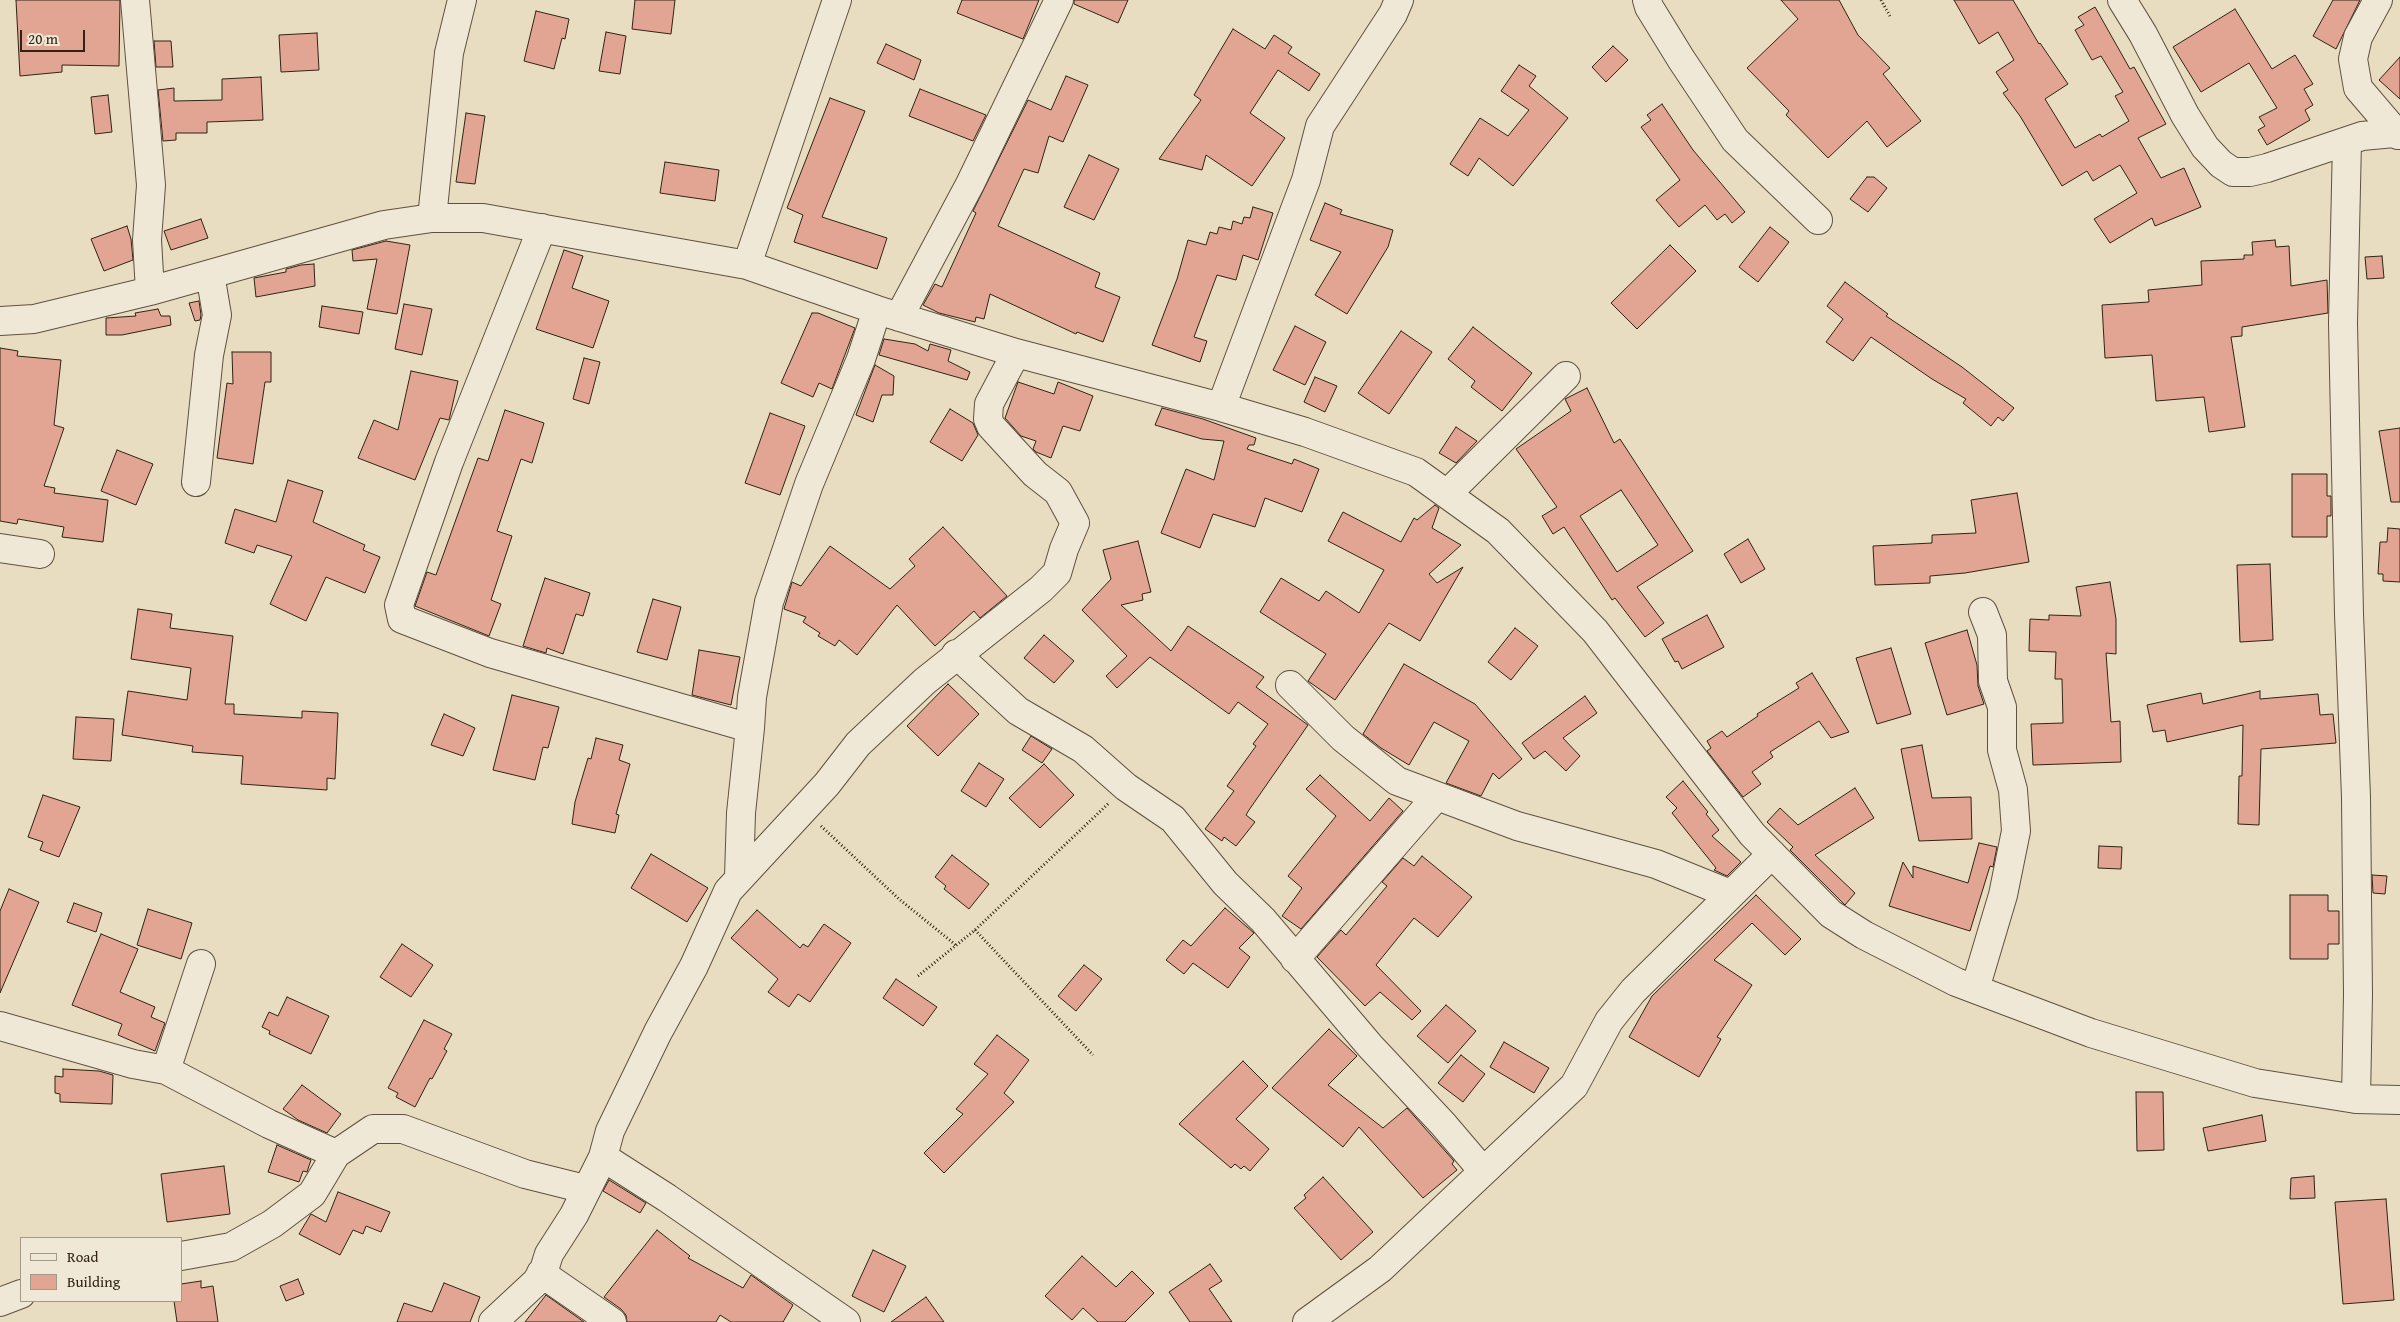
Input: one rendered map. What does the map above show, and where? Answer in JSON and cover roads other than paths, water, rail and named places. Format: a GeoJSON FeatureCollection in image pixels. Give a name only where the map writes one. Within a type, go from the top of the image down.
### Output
{"type":"FeatureCollection","features":[{"type":"Feature","properties":{"kind":"street"},"geometry":{"type":"LineString","coordinates":[[135,0],[151,185],[147,240],[150,291]]}},
{"type":"Feature","properties":{"kind":"street"},"geometry":{"type":"LineString","coordinates":[[432,218],[450,53],[462,0]]}},
{"type":"Feature","properties":{"kind":"street"},"geometry":{"type":"LineString","coordinates":[[747,265],[837,0]]}},
{"type":"Feature","properties":{"kind":"street"},"geometry":{"type":"LineString","coordinates":[[738,877],[741,813],[752,697],[769,602],[809,484],[861,359],[970,184],[1059,0]]}},
{"type":"Feature","properties":{"kind":"street"},"geometry":{"type":"LineString","coordinates":[[1220,407],[1306,180],[1320,126],[1393,14],[1399,0]]}},
{"type":"Feature","properties":{"kind":"street"},"geometry":{"type":"LineString","coordinates":[[1647,0],[1649,7],[1681,59],[1735,140],[1818,220]]}},
{"type":"Feature","properties":{"kind":"street"},"geometry":{"type":"LineString","coordinates":[[2122,0],[2143,34],[2185,115],[2205,147],[2221,164],[2233,172],[2250,172],[2267,168],[2362,136],[2399,135]]}},
{"type":"Feature","properties":{"kind":"street"},"geometry":{"type":"LineString","coordinates":[[2378,0],[2358,37],[2353,59],[2358,88],[2399,135]]}},
{"type":"Feature","properties":{"kind":"street"},"geometry":{"type":"LineString","coordinates":[[2347,141],[2343,323],[2356,797],[2358,995],[2356,1099]]}},
{"type":"Feature","properties":{"kind":"street"},"geometry":{"type":"LineString","coordinates":[[0,321],[34,319],[150,291],[384,225],[432,218],[483,218],[747,265],[1016,354],[1220,407],[1305,432],[1416,472],[1448,493],[1498,531],[1595,631],[1752,834],[1831,914],[1864,935],[1956,982],[2091,1033],[2255,1083],[2356,1099],[2400,1100]]}},
{"type":"Feature","properties":{"kind":"street"},"geometry":{"type":"LineString","coordinates":[[542,228],[446,471],[398,605],[402,619],[490,653],[750,728]]}},
{"type":"Feature","properties":{"kind":"street"},"geometry":{"type":"LineString","coordinates":[[196,482],[209,354],[217,315],[210,274]]}},
{"type":"Feature","properties":{"kind":"street"},"geometry":{"type":"LineString","coordinates":[[494,1322],[523,1295],[541,1273],[549,1254],[574,1215],[603,1157],[610,1131],[694,966],[728,891],[738,877],[804,810],[858,744],[956,654],[1042,589],[1057,573],[1064,548],[1075,523],[1058,492],[1035,474],[991,426],[988,419],[989,404],[1016,354]]}},
{"type":"Feature","properties":{"kind":"street"},"geometry":{"type":"LineString","coordinates":[[1448,493],[1566,376]]}},
{"type":"Feature","properties":{"kind":"street"},"geometry":{"type":"LineString","coordinates":[[0,548],[40,554]]}},
{"type":"Feature","properties":{"kind":"street"},"geometry":{"type":"LineString","coordinates":[[1975,989],[2003,895],[2016,830],[2013,790],[2002,750],[2002,707],[1993,681],[1992,635],[1984,612]]}},
{"type":"Feature","properties":{"kind":"street"},"geometry":{"type":"LineString","coordinates":[[956,654],[1018,712],[1084,748],[1126,787],[1173,820],[1225,883],[1263,920],[1370,1046],[1443,1124],[1483,1171]]}},
{"type":"Feature","properties":{"kind":"street"},"geometry":{"type":"LineString","coordinates":[[1290,685],[1343,738],[1397,781],[1518,826],[1656,864],[1730,894]]}},
{"type":"Feature","properties":{"kind":"street"},"geometry":{"type":"LineString","coordinates":[[1295,958],[1436,797]]}},
{"type":"Feature","properties":{"kind":"street"},"geometry":{"type":"LineString","coordinates":[[1307,1322],[1380,1270],[1574,1086],[1609,1021],[1633,991],[1772,854]]}},
{"type":"Feature","properties":{"kind":"street"},"geometry":{"type":"LineString","coordinates":[[166,1070],[201,964]]}},
{"type":"Feature","properties":{"kind":"street"},"geometry":{"type":"LineString","coordinates":[[0,1026],[133,1064],[166,1070],[269,1124],[336,1154]]}},
{"type":"Feature","properties":{"kind":"street"},"geometry":{"type":"LineString","coordinates":[[182,1256],[230,1247],[272,1224],[312,1194],[336,1154],[373,1129],[403,1129],[525,1174],[586,1189]]}},
{"type":"Feature","properties":{"kind":"street"},"geometry":{"type":"LineString","coordinates":[[603,1157],[667,1198],[846,1322]]}},
{"type":"Feature","properties":{"kind":"street"},"geometry":{"type":"LineString","coordinates":[[541,1273],[612,1322]]}},
{"type":"Feature","properties":{"kind":"street"},"geometry":{"type":"LineString","coordinates":[[0,1302],[20,1294]]}}]}
